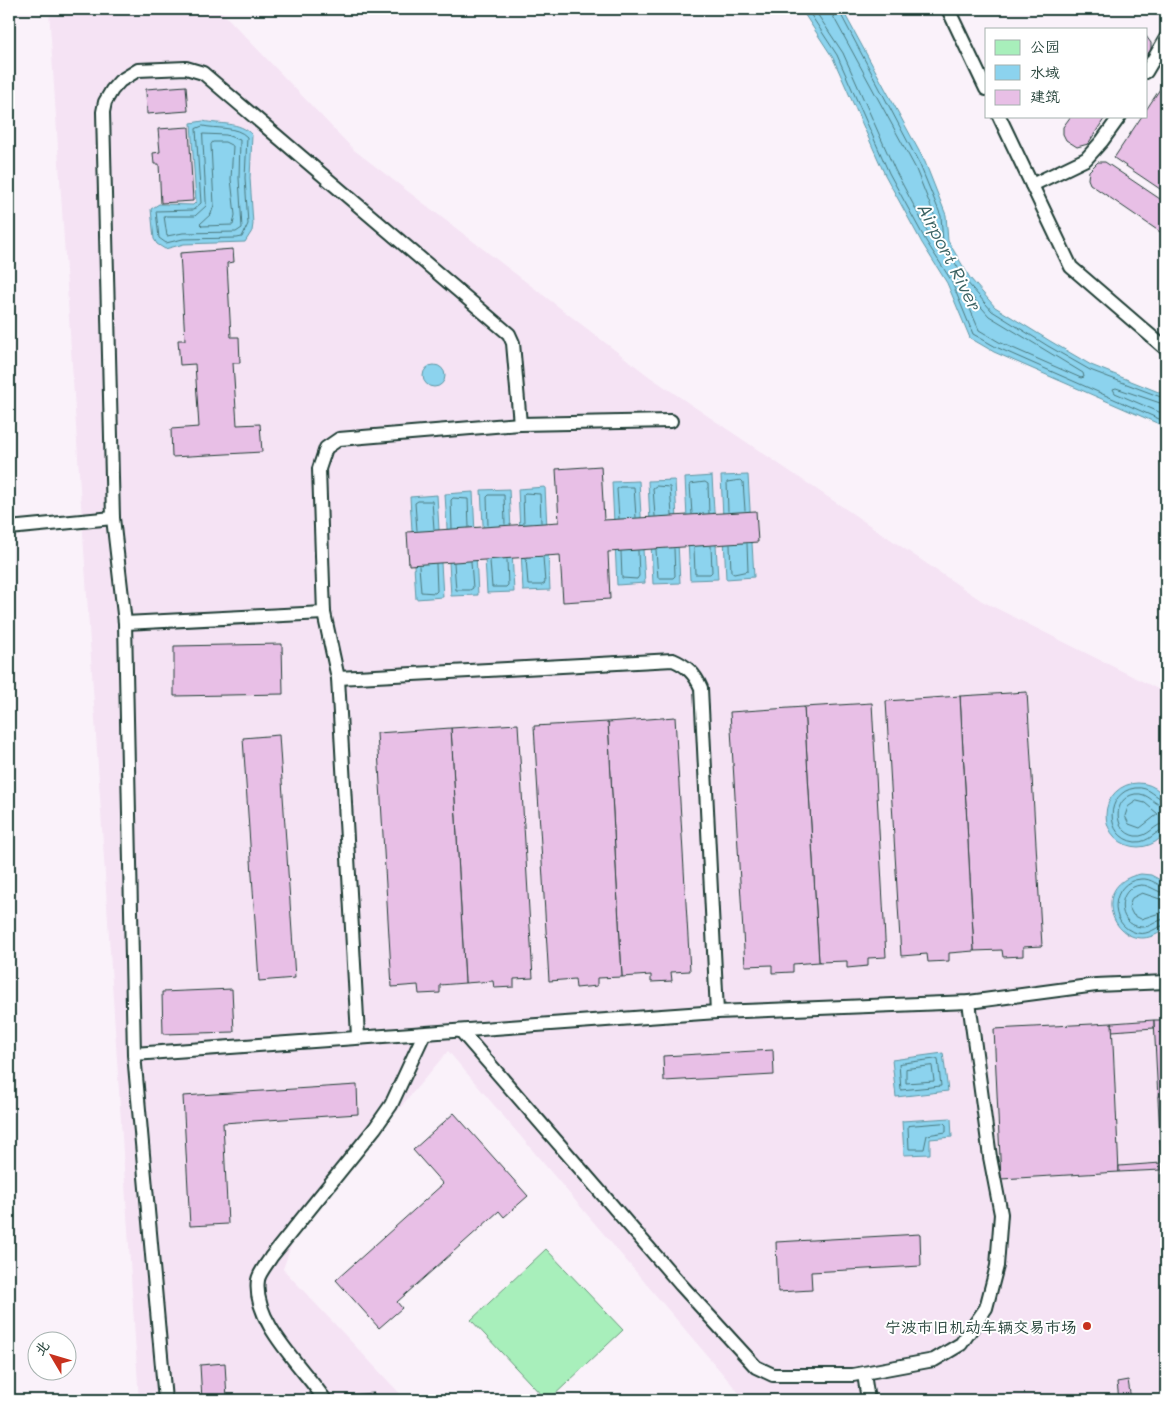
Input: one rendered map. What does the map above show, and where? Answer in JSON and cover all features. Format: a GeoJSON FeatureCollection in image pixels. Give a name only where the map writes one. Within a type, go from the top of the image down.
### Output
{"type":"FeatureCollection","features":[{"type":"Feature","properties":{"kind":"lane"},"geometry":{"type":"LineString","coordinates":[[948,9],[985,87]]}},
{"type":"Feature","properties":{"kind":"lane"},"geometry":{"type":"LineString","coordinates":[[1148,69],[1166,38]]}},
{"type":"Feature","properties":{"kind":"lane"},"geometry":{"type":"LineString","coordinates":[[165,1400],[134,1054],[125,623],[113,518],[103,112],[105,102],[112,90],[120,81],[138,70],[186,68],[202,73],[509,334],[512,342],[520,424]]}},
{"type":"Feature","properties":{"kind":"lane"},"geometry":{"type":"LineString","coordinates":[[1000,118],[1071,267],[1115,307],[1166,349]]}},
{"type":"Feature","properties":{"kind":"lane"},"geometry":{"type":"LineString","coordinates":[[1032,185],[1086,159],[1119,118]]}},
{"type":"Feature","properties":{"kind":"lane"},"geometry":{"type":"LineString","coordinates":[[358,1036],[338,678],[324,612],[319,469],[326,448],[339,439],[520,424],[671,421]]}},
{"type":"Feature","properties":{"kind":"lane"},"geometry":{"type":"LineString","coordinates":[[9,528],[113,518]]}},
{"type":"Feature","properties":{"kind":"lane"},"geometry":{"type":"LineString","coordinates":[[125,623],[324,612]]}},
{"type":"Feature","properties":{"kind":"lane"},"geometry":{"type":"LineString","coordinates":[[338,678],[673,660],[684,665],[696,676],[701,688],[717,1012]]}},
{"type":"Feature","properties":{"kind":"lane"},"geometry":{"type":"LineString","coordinates":[[134,1054],[358,1036],[424,1034],[717,1012],[969,1002],[1096,985],[1166,982]]}},
{"type":"Feature","properties":{"kind":"lane"},"geometry":{"type":"LineString","coordinates":[[460,1031],[681,1285],[756,1367],[773,1375],[864,1374],[934,1360],[961,1344],[986,1308],[997,1266],[1001,1214],[990,1157],[969,1002]]}},
{"type":"Feature","properties":{"kind":"lane"},"geometry":{"type":"LineString","coordinates":[[325,1400],[265,1318],[258,1298],[258,1278],[271,1256],[375,1128],[391,1105],[424,1034]]}},
{"type":"Feature","properties":{"kind":"lane"},"geometry":{"type":"LineString","coordinates":[[864,1374],[868,1400]]}},
{"type":"Feature","properties":{"kind":"shaded area"},"geometry":{"type":"Polygon","coordinates":[[[49,9],[219,9],[354,150],[650,377],[982,601],[1166,693],[1166,1400],[745,1400],[448,1051],[296,1231],[283,1269],[406,1400],[139,1400],[49,9]]]}},
{"type":"Feature","properties":{"kind":"green space"},"geometry":{"type":"Polygon","coordinates":[[[546,1249],[623,1330],[549,1400],[546,1400],[471,1320],[546,1249]]]}},
{"type":"Feature","properties":{"kind":"water","name":"Airport River"},"geometry":{"type":"Polygon","coordinates":[[[801,9],[842,9],[925,162],[946,215],[948,241],[970,278],[995,307],[1091,365],[1166,395],[1166,427],[994,352],[970,338],[947,283],[922,243],[885,175],[833,58],[801,9]]]}},
{"type":"Feature","properties":{"kind":"water"},"geometry":{"type":"Polygon","coordinates":[[[203,121],[236,125],[252,135],[250,178],[252,231],[245,242],[184,244],[165,249],[157,244],[154,239],[151,209],[159,204],[193,205],[196,202],[191,123],[203,121]]]}},
{"type":"Feature","properties":{"kind":"water"},"geometry":{"type":"Polygon","coordinates":[[[430,365],[438,365],[445,372],[445,380],[438,387],[430,387],[423,380],[423,372],[430,365]]]}},
{"type":"Feature","properties":{"kind":"water"},"geometry":{"type":"Polygon","coordinates":[[[748,475],[754,577],[726,579],[721,476],[748,475]]]}},
{"type":"Feature","properties":{"kind":"water"},"geometry":{"type":"Polygon","coordinates":[[[712,476],[718,579],[690,580],[685,478],[712,476]]]}},
{"type":"Feature","properties":{"kind":"water"},"geometry":{"type":"Polygon","coordinates":[[[675,480],[680,583],[653,584],[648,481],[675,480]]]}},
{"type":"Feature","properties":{"kind":"water"},"geometry":{"type":"Polygon","coordinates":[[[639,481],[645,583],[617,585],[612,482],[639,481]]]}},
{"type":"Feature","properties":{"kind":"water"},"geometry":{"type":"Polygon","coordinates":[[[545,487],[550,590],[523,591],[518,489],[545,487]]]}},
{"type":"Feature","properties":{"kind":"water"},"geometry":{"type":"Polygon","coordinates":[[[509,489],[514,592],[487,593],[481,490],[509,489]]]}},
{"type":"Feature","properties":{"kind":"water"},"geometry":{"type":"Polygon","coordinates":[[[473,492],[478,595],[451,596],[445,494],[473,492]]]}},
{"type":"Feature","properties":{"kind":"water"},"geometry":{"type":"Polygon","coordinates":[[[437,495],[443,597],[416,599],[410,497],[437,495]]]}},
{"type":"Feature","properties":{"kind":"water"},"geometry":{"type":"Polygon","coordinates":[[[1138,783],[1156,789],[1164,797],[1170,815],[1164,833],[1156,841],[1138,847],[1120,841],[1112,833],[1106,815],[1112,797],[1120,789],[1138,783]]]}},
{"type":"Feature","properties":{"kind":"water"},"geometry":{"type":"Polygon","coordinates":[[[1141,874],[1151,875],[1166,883],[1166,928],[1149,937],[1134,937],[1122,930],[1114,919],[1111,906],[1114,892],[1123,881],[1141,874]]]}},
{"type":"Feature","properties":{"kind":"water"},"geometry":{"type":"Polygon","coordinates":[[[943,1053],[948,1091],[896,1097],[892,1060],[943,1053]]]}},
{"type":"Feature","properties":{"kind":"water"},"geometry":{"type":"Polygon","coordinates":[[[951,1118],[952,1137],[930,1139],[930,1154],[904,1155],[902,1121],[951,1118]]]}},
{"type":"Feature","properties":{"kind":"building"},"geometry":{"type":"Polygon","coordinates":[[[1148,39],[1151,43],[1151,50],[1148,54],[1148,39]]]}},
{"type":"Feature","properties":{"kind":"building"},"geometry":{"type":"Polygon","coordinates":[[[1166,80],[1166,193],[1114,158],[1141,118],[1148,118],[1148,107],[1166,80]]]}},
{"type":"Feature","properties":{"kind":"building"},"geometry":{"type":"Polygon","coordinates":[[[186,86],[188,111],[147,114],[146,89],[186,86]]]}},
{"type":"Feature","properties":{"kind":"building"},"geometry":{"type":"Polygon","coordinates":[[[1070,118],[1105,118],[1088,144],[1077,147],[1066,140],[1063,134],[1063,127],[1070,118]]]}},
{"type":"Feature","properties":{"kind":"building"},"geometry":{"type":"Polygon","coordinates":[[[189,127],[193,201],[161,203],[159,164],[154,164],[153,153],[160,152],[158,129],[189,127]]]}},
{"type":"Feature","properties":{"kind":"building"},"geometry":{"type":"Polygon","coordinates":[[[1098,162],[1105,162],[1166,203],[1166,236],[1090,184],[1088,179],[1089,171],[1098,162]]]}},
{"type":"Feature","properties":{"kind":"building"},"geometry":{"type":"Polygon","coordinates":[[[233,249],[234,262],[227,263],[231,337],[239,337],[240,363],[233,363],[237,425],[260,424],[262,452],[172,457],[171,429],[199,427],[195,364],[180,365],[178,340],[185,340],[180,253],[233,249]]]}},
{"type":"Feature","properties":{"kind":"building"},"geometry":{"type":"Polygon","coordinates":[[[601,466],[604,520],[756,511],[758,542],[608,552],[610,599],[563,602],[560,555],[409,565],[407,532],[559,522],[556,469],[601,466]]]}},
{"type":"Feature","properties":{"kind":"building"},"geometry":{"type":"Polygon","coordinates":[[[282,644],[283,694],[174,696],[174,646],[282,644]]]}},
{"type":"Feature","properties":{"kind":"building"},"geometry":{"type":"Polygon","coordinates":[[[1027,692],[1042,946],[1023,947],[1023,956],[1003,957],[1002,950],[974,951],[960,696],[1027,692]]]}},
{"type":"Feature","properties":{"kind":"building"},"geometry":{"type":"Polygon","coordinates":[[[960,696],[974,951],[949,953],[949,961],[928,962],[927,954],[901,956],[886,701],[960,696]]]}},
{"type":"Feature","properties":{"kind":"building"},"geometry":{"type":"Polygon","coordinates":[[[872,703],[886,957],[868,958],[868,966],[847,968],[847,961],[819,962],[804,707],[872,703]]]}},
{"type":"Feature","properties":{"kind":"building"},"geometry":{"type":"Polygon","coordinates":[[[804,707],[819,962],[793,964],[793,972],[772,973],[772,965],[745,966],[730,712],[804,707]]]}},
{"type":"Feature","properties":{"kind":"building"},"geometry":{"type":"Polygon","coordinates":[[[675,717],[690,971],[671,972],[672,981],[651,982],[651,975],[622,977],[608,722],[675,717]]]}},
{"type":"Feature","properties":{"kind":"building"},"geometry":{"type":"Polygon","coordinates":[[[608,722],[622,977],[597,978],[597,986],[576,988],[575,979],[549,981],[534,726],[608,722]]]}},
{"type":"Feature","properties":{"kind":"building"},"geometry":{"type":"Polygon","coordinates":[[[518,724],[533,978],[514,979],[514,987],[494,988],[493,981],[465,983],[451,728],[518,724]]]}},
{"type":"Feature","properties":{"kind":"building"},"geometry":{"type":"Polygon","coordinates":[[[451,728],[465,983],[440,985],[440,993],[419,994],[418,985],[392,987],[377,733],[451,728]]]}},
{"type":"Feature","properties":{"kind":"building"},"geometry":{"type":"Polygon","coordinates":[[[279,735],[295,978],[259,981],[243,738],[279,735]]]}},
{"type":"Feature","properties":{"kind":"building"},"geometry":{"type":"Polygon","coordinates":[[[232,989],[234,1032],[163,1034],[162,992],[232,989]]]}},
{"type":"Feature","properties":{"kind":"building"},"geometry":{"type":"Polygon","coordinates":[[[1154,1020],[1154,1028],[1112,1031],[1112,1023],[1154,1020]]]}},
{"type":"Feature","properties":{"kind":"building"},"geometry":{"type":"Polygon","coordinates":[[[1154,1020],[1166,1020],[1166,1217],[1164,1217],[1154,1020]]]}},
{"type":"Feature","properties":{"kind":"building"},"geometry":{"type":"Polygon","coordinates":[[[1112,1023],[1119,1172],[1001,1179],[994,1029],[1112,1023]]]}},
{"type":"Feature","properties":{"kind":"building"},"geometry":{"type":"Polygon","coordinates":[[[773,1050],[774,1075],[664,1081],[663,1056],[773,1050]]]}},
{"type":"Feature","properties":{"kind":"building"},"geometry":{"type":"Polygon","coordinates":[[[357,1085],[358,1114],[223,1123],[228,1224],[190,1226],[183,1096],[357,1085]]]}},
{"type":"Feature","properties":{"kind":"building"},"geometry":{"type":"Polygon","coordinates":[[[454,1113],[528,1196],[504,1217],[499,1211],[397,1302],[402,1308],[379,1328],[336,1280],[443,1184],[413,1150],[454,1113]]]}},
{"type":"Feature","properties":{"kind":"building"},"geometry":{"type":"Polygon","coordinates":[[[1161,1163],[1161,1170],[1119,1172],[1119,1166],[1161,1163]]]}},
{"type":"Feature","properties":{"kind":"building"},"geometry":{"type":"Polygon","coordinates":[[[920,1234],[921,1266],[811,1272],[812,1290],[778,1292],[776,1242],[920,1234]]]}},
{"type":"Feature","properties":{"kind":"building"},"geometry":{"type":"Polygon","coordinates":[[[225,1363],[227,1400],[202,1400],[200,1365],[225,1363]]]}},
{"type":"Feature","properties":{"kind":"building"},"geometry":{"type":"Polygon","coordinates":[[[1128,1380],[1131,1400],[1119,1400],[1117,1382],[1128,1380]]]}},
{"type":"Feature","properties":{"kind":"building"},"geometry":{"type":"Polygon","coordinates":[[[374,1393],[374,1400],[347,1400],[346,1395],[374,1393]]]}},
{"type":"Feature","properties":{"kind":"place","name":"宁波市旧机动车辆交易市场"},"geometry":{"type":"Point","coordinates":[1087,1326]}}]}
